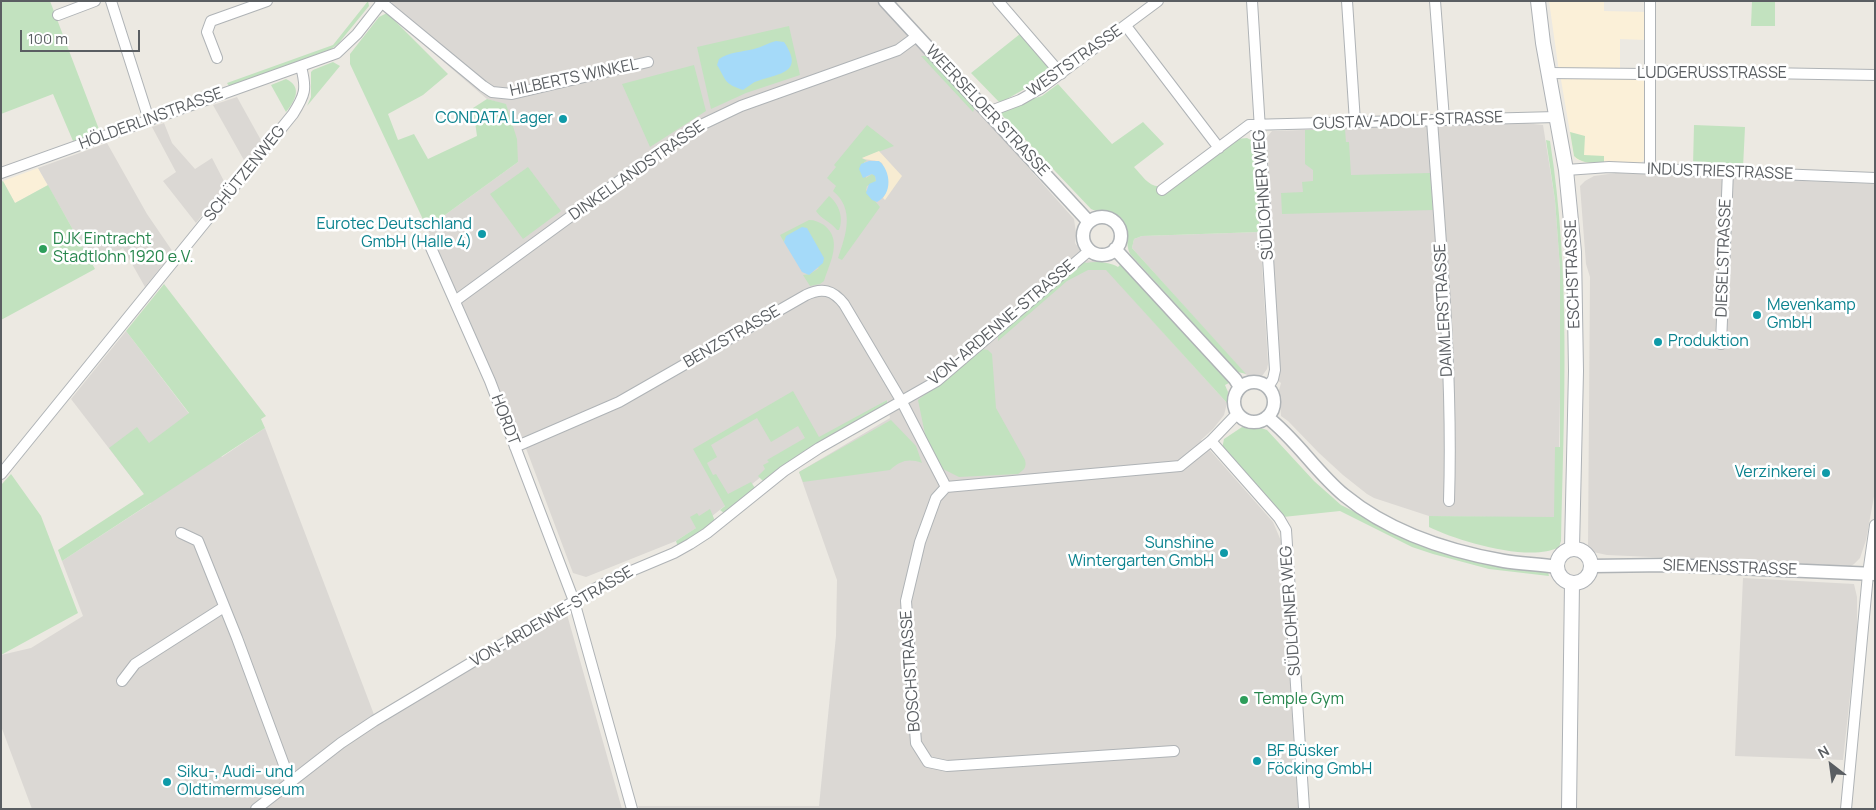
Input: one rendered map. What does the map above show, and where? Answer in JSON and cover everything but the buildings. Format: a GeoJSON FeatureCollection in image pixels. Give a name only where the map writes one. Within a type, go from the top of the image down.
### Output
{"type":"FeatureCollection","features":[{"type":"Feature","properties":{"kind":"main road","name":"ESCHSTRASSE"},"geometry":{"type":"LineString","coordinates":[[1538,1],[1548,73],[1566,170],[1571,216],[1575,290],[1576,381],[1572,548]]}},
{"type":"Feature","properties":{"kind":"main road"},"geometry":{"type":"LineString","coordinates":[[1572,548],[1583,551],[1591,560],[1592,566],[1588,577],[1583,581],[1572,583],[1561,578],[1557,567],[1560,555],[1572,548]]}},
{"type":"Feature","properties":{"kind":"main road"},"geometry":{"type":"LineString","coordinates":[[1570,809],[1572,583]]}},
{"type":"Feature","properties":{"kind":"street"},"geometry":{"type":"LineString","coordinates":[[58,15],[95,1]]}},
{"type":"Feature","properties":{"kind":"street"},"geometry":{"type":"LineString","coordinates":[[111,1],[149,120]]}},
{"type":"Feature","properties":{"kind":"street"},"geometry":{"type":"LineString","coordinates":[[216,58],[207,32],[211,21],[266,1]]}},
{"type":"Feature","properties":{"kind":"street","name":"WEERSELOER STRASSE"},"geometry":{"type":"LineString","coordinates":[[885,1],[1089,222]]}},
{"type":"Feature","properties":{"kind":"street"},"geometry":{"type":"LineString","coordinates":[[998,1],[1061,74]]}},
{"type":"Feature","properties":{"kind":"street","name":"WESTSTRASSE"},"geometry":{"type":"LineString","coordinates":[[988,112],[1020,100],[1041,88],[1158,1]]}},
{"type":"Feature","properties":{"kind":"street","name":"SÜDLOHNER WEG"},"geometry":{"type":"LineString","coordinates":[[1252,1],[1275,370],[1273,379],[1268,387]]}},
{"type":"Feature","properties":{"kind":"street"},"geometry":{"type":"LineString","coordinates":[[1347,1],[1355,122]]}},
{"type":"Feature","properties":{"kind":"street"},"geometry":{"type":"LineString","coordinates":[[1435,1],[1444,119]]}},
{"type":"Feature","properties":{"kind":"street"},"geometry":{"type":"LineString","coordinates":[[1650,1],[1650,170]]}},
{"type":"Feature","properties":{"kind":"street"},"geometry":{"type":"LineString","coordinates":[[301,67],[337,53],[357,34],[382,2]]}},
{"type":"Feature","properties":{"kind":"street","name":"HILBERTS WINKEL"},"geometry":{"type":"LineString","coordinates":[[382,2],[492,92],[512,94],[648,62]]}},
{"type":"Feature","properties":{"kind":"street"},"geometry":{"type":"LineString","coordinates":[[1126,26],[1219,148]]}},
{"type":"Feature","properties":{"kind":"street","name":"DINKELLANDSTRASSE"},"geometry":{"type":"LineString","coordinates":[[455,301],[637,168],[698,126],[742,106],[898,50],[918,36]]}},
{"type":"Feature","properties":{"kind":"street","name":"HÖLDERLINSTRASSE"},"geometry":{"type":"LineString","coordinates":[[1,173],[301,67]]}},
{"type":"Feature","properties":{"kind":"street","name":"SCHÜTZENWEG"},"geometry":{"type":"LineString","coordinates":[[1,474],[294,114],[302,100],[305,83],[301,67]]}},
{"type":"Feature","properties":{"kind":"street","name":"LUDGERUSSTRASSE"},"geometry":{"type":"LineString","coordinates":[[1548,73],[1645,74],[1651,72],[1875,75]]}},
{"type":"Feature","properties":{"kind":"street","name":"GUSTAV-ADOLF-STRASSE"},"geometry":{"type":"LineString","coordinates":[[1162,190],[1249,125],[1556,117]]}},
{"type":"Feature","properties":{"kind":"street","name":"DAIMLERSTRASSE"},"geometry":{"type":"LineString","coordinates":[[1432,120],[1448,364],[1449,501]]}},
{"type":"Feature","properties":{"kind":"street","name":"INDUSTRIESTRASSE"},"geometry":{"type":"LineString","coordinates":[[1566,170],[1609,167],[1875,178]]}},
{"type":"Feature","properties":{"kind":"street","name":"DIESELSTRASSE"},"geometry":{"type":"LineString","coordinates":[[1721,344],[1728,171]]}},
{"type":"Feature","properties":{"kind":"street"},"geometry":{"type":"LineString","coordinates":[[1100,217],[1116,222],[1121,233],[1121,239],[1115,249],[1111,252],[1100,254],[1090,250],[1083,239],[1083,233],[1089,222],[1100,217]]}},
{"type":"Feature","properties":{"kind":"street","name":"HORDT"},"geometry":{"type":"LineString","coordinates":[[428,241],[490,381],[574,601],[632,809]]}},
{"type":"Feature","properties":{"kind":"street"},"geometry":{"type":"LineString","coordinates":[[1115,249],[1235,379],[1240,387]]}},
{"type":"Feature","properties":{"kind":"street","name":"VON-ARDENNE-STRASSE"},"geometry":{"type":"LineString","coordinates":[[256,809],[290,781],[374,721],[574,601],[617,577],[674,553],[690,544],[707,533],[784,471],[819,448],[937,381],[1090,250]]}},
{"type":"Feature","properties":{"kind":"street","name":"BENZSTRASSE"},"geometry":{"type":"LineString","coordinates":[[515,446],[619,402],[806,295],[822,290],[830,291],[844,304],[902,402]]}},
{"type":"Feature","properties":{"kind":"street"},"geometry":{"type":"LineString","coordinates":[[1254,382],[1268,387],[1274,399],[1271,412],[1267,417],[1256,422],[1249,421],[1238,415],[1234,401],[1235,394],[1240,387],[1246,383],[1254,382]]}},
{"type":"Feature","properties":{"kind":"street"},"geometry":{"type":"LineString","coordinates":[[902,402],[946,487],[1180,466],[1238,415]]}},
{"type":"Feature","properties":{"kind":"street"},"geometry":{"type":"LineString","coordinates":[[1267,417],[1343,494],[1380,519],[1414,536],[1456,551],[1512,563],[1557,567]]}},
{"type":"Feature","properties":{"kind":"street","name":"SÜDLOHNER WEG"},"geometry":{"type":"LineString","coordinates":[[1210,441],[1279,518],[1286,530],[1304,809]]}},
{"type":"Feature","properties":{"kind":"street","name":"BOSCHSTRASSE"},"geometry":{"type":"LineString","coordinates":[[946,487],[936,498],[920,542],[906,601],[916,743],[928,762],[947,766],[1174,751]]}},
{"type":"Feature","properties":{"kind":"street"},"geometry":{"type":"LineString","coordinates":[[1846,809],[1870,597],[1875,525]]}},
{"type":"Feature","properties":{"kind":"street"},"geometry":{"type":"LineString","coordinates":[[181,533],[198,541],[290,781]]}},
{"type":"Feature","properties":{"kind":"street","name":"SIEMENSSTRASSE"},"geometry":{"type":"LineString","coordinates":[[1592,566],[1668,565],[1871,574]]}},
{"type":"Feature","properties":{"kind":"street"},"geometry":{"type":"LineString","coordinates":[[122,681],[135,664],[224,607]]}},
{"type":"Feature","properties":{"kind":"shaded area"},"geometry":{"type":"Polygon","coordinates":[[[392,1],[880,1],[1074,219],[1075,243],[1087,260],[1104,263],[1108,271],[1227,403],[1224,415],[1201,440],[1273,522],[1281,541],[1298,809],[639,809],[638,806],[819,806],[836,636],[837,580],[799,472],[890,418],[887,400],[767,472],[701,525],[676,541],[586,577],[573,573],[527,451],[427,228],[518,162],[506,105],[487,99],[445,63],[390,12],[392,1]]]}},
{"type":"Feature","properties":{"kind":"shaded area"},"geometry":{"type":"Polygon","coordinates":[[[1549,1],[1604,1],[1604,11],[1646,12],[1646,40],[1620,39],[1620,73],[1559,72],[1549,1]]]}},
{"type":"Feature","properties":{"kind":"shaded area"},"geometry":{"type":"Polygon","coordinates":[[[1560,74],[1645,76],[1645,159],[1642,162],[1637,165],[1587,163],[1576,159],[1560,74]]]}},
{"type":"Feature","properties":{"kind":"shaded area"},"geometry":{"type":"Polygon","coordinates":[[[237,97],[262,142],[245,162],[213,105],[237,97]]]}},
{"type":"Feature","properties":{"kind":"shaded area"},"geometry":{"type":"Polygon","coordinates":[[[1514,122],[1543,125],[1555,200],[1560,268],[1561,336],[1558,518],[1429,516],[1367,494],[1343,475],[1281,416],[1279,390],[1281,383],[1277,380],[1275,289],[1267,137],[1272,131],[1514,122]]]}},
{"type":"Feature","properties":{"kind":"shaded area"},"geometry":{"type":"Polygon","coordinates":[[[164,123],[172,143],[195,169],[212,158],[226,185],[196,223],[163,181],[176,172],[152,127],[164,123]]]}},
{"type":"Feature","properties":{"kind":"shaded area"},"geometry":{"type":"Polygon","coordinates":[[[107,143],[147,214],[173,252],[145,287],[123,248],[93,265],[38,168],[107,143]]]}},
{"type":"Feature","properties":{"kind":"shaded area"},"geometry":{"type":"Polygon","coordinates":[[[38,168],[48,185],[15,203],[3,181],[38,168]]]}},
{"type":"Feature","properties":{"kind":"shaded area"},"geometry":{"type":"Polygon","coordinates":[[[1616,173],[1875,184],[1875,491],[1866,540],[1860,558],[1851,566],[1607,555],[1593,552],[1588,546],[1590,277],[1586,264],[1580,186],[1594,176],[1616,173]]]}},
{"type":"Feature","properties":{"kind":"shaded area"},"geometry":{"type":"Polygon","coordinates":[[[1260,232],[1268,364],[1262,376],[1252,377],[1245,374],[1132,248],[1134,239],[1142,236],[1260,232]]]}},
{"type":"Feature","properties":{"kind":"shaded area"},"geometry":{"type":"Polygon","coordinates":[[[126,331],[222,457],[265,428],[378,725],[566,611],[622,809],[32,809],[1,726],[1,655],[31,648],[83,616],[62,561],[151,503],[71,399],[126,331]]]}},
{"type":"Feature","properties":{"kind":"shaded area"},"geometry":{"type":"Polygon","coordinates":[[[1743,578],[1854,584],[1857,597],[1857,632],[1843,760],[1735,756],[1743,578]]]}},
{"type":"Feature","properties":{"kind":"green space"},"geometry":{"type":"Polygon","coordinates":[[[1,1],[50,1],[100,132],[73,141],[53,94],[1,114],[1,1]]]}},
{"type":"Feature","properties":{"kind":"green space"},"geometry":{"type":"Polygon","coordinates":[[[368,1],[369,6],[338,44],[330,50],[229,86],[227,83],[333,45],[368,1]]]}},
{"type":"Feature","properties":{"kind":"green space"},"geometry":{"type":"Polygon","coordinates":[[[1752,1],[1775,1],[1775,26],[1751,26],[1752,1]]]}},
{"type":"Feature","properties":{"kind":"green space"},"geometry":{"type":"Polygon","coordinates":[[[387,13],[448,74],[423,95],[388,114],[398,140],[414,134],[428,159],[477,136],[473,108],[487,99],[506,104],[517,139],[518,162],[427,228],[350,64],[350,54],[379,17],[387,13]]]}},
{"type":"Feature","properties":{"kind":"green space"},"geometry":{"type":"Polygon","coordinates":[[[789,26],[800,75],[746,93],[711,109],[697,47],[789,26]]]}},
{"type":"Feature","properties":{"kind":"green space"},"geometry":{"type":"Polygon","coordinates":[[[1020,34],[1050,69],[1049,75],[1000,103],[971,73],[1020,34]]]}},
{"type":"Feature","properties":{"kind":"green space"},"geometry":{"type":"Polygon","coordinates":[[[921,56],[929,56],[975,107],[973,112],[921,56]]]}},
{"type":"Feature","properties":{"kind":"green space"},"geometry":{"type":"Polygon","coordinates":[[[333,62],[340,66],[307,106],[311,97],[311,72],[333,62]]]}},
{"type":"Feature","properties":{"kind":"green space"},"geometry":{"type":"Polygon","coordinates":[[[694,65],[706,111],[650,147],[622,84],[694,65]]]}},
{"type":"Feature","properties":{"kind":"green space"},"geometry":{"type":"Polygon","coordinates":[[[286,79],[294,86],[296,94],[286,112],[271,85],[286,79]]]}},
{"type":"Feature","properties":{"kind":"green space"},"geometry":{"type":"Polygon","coordinates":[[[1058,84],[1112,144],[1143,122],[1164,144],[1134,167],[1153,185],[1161,186],[1237,139],[1247,138],[1253,141],[1260,232],[1142,236],[1134,239],[1132,248],[1246,374],[1238,372],[1232,366],[1130,254],[1123,220],[1111,212],[1091,209],[1000,113],[1005,108],[1042,96],[1058,84]]]}},
{"type":"Feature","properties":{"kind":"green space"},"geometry":{"type":"Polygon","coordinates":[[[867,125],[894,146],[862,158],[867,161],[864,162],[866,178],[872,174],[875,175],[876,182],[867,186],[866,190],[880,207],[842,260],[838,258],[846,231],[846,214],[840,198],[833,191],[836,186],[827,178],[836,167],[834,165],[867,125]]]}},
{"type":"Feature","properties":{"kind":"green space"},"geometry":{"type":"Polygon","coordinates":[[[1694,125],[1745,127],[1743,168],[1693,166],[1694,125]]]}},
{"type":"Feature","properties":{"kind":"green space"},"geometry":{"type":"Polygon","coordinates":[[[1345,129],[1346,142],[1349,142],[1351,175],[1430,173],[1433,210],[1282,214],[1281,193],[1303,192],[1302,182],[1313,181],[1313,170],[1305,164],[1305,130],[1345,129]]]}},
{"type":"Feature","properties":{"kind":"green space"},"geometry":{"type":"Polygon","coordinates":[[[1570,132],[1585,136],[1584,155],[1604,156],[1604,163],[1584,162],[1577,159],[1574,156],[1570,132]]]}},
{"type":"Feature","properties":{"kind":"green space"},"geometry":{"type":"Polygon","coordinates":[[[1546,140],[1550,141],[1557,191],[1564,290],[1561,541],[1559,547],[1531,553],[1475,544],[1441,533],[1429,527],[1429,516],[1554,517],[1555,447],[1560,447],[1560,268],[1555,200],[1546,140]]]}},
{"type":"Feature","properties":{"kind":"green space"},"geometry":{"type":"Polygon","coordinates":[[[528,167],[561,211],[523,239],[490,194],[528,167]]]}},
{"type":"Feature","properties":{"kind":"green space","name":"DJK Eintracht Stadtlohn 1920 e.V."},"geometry":{"type":"Polygon","coordinates":[[[3,181],[15,203],[48,185],[95,269],[1,320],[1,182],[3,181]]]}},
{"type":"Feature","properties":{"kind":"green space"},"geometry":{"type":"Polygon","coordinates":[[[829,196],[840,212],[839,230],[816,211],[829,196]]]}},
{"type":"Feature","properties":{"kind":"green space"},"geometry":{"type":"Polygon","coordinates":[[[809,220],[817,221],[824,225],[830,231],[834,244],[832,259],[824,281],[810,286],[803,275],[810,274],[819,268],[785,239],[784,242],[780,235],[809,220]]]}},
{"type":"Feature","properties":{"kind":"green space"},"geometry":{"type":"Polygon","coordinates":[[[1084,261],[1086,263],[1107,263],[1118,267],[1120,265],[1130,273],[1229,383],[1225,385],[1228,392],[1227,403],[1106,270],[1088,270],[1067,281],[998,341],[998,333],[1084,261]]]}},
{"type":"Feature","properties":{"kind":"green space"},"geometry":{"type":"Polygon","coordinates":[[[164,284],[266,416],[261,419],[265,428],[62,561],[58,550],[144,494],[109,448],[137,427],[149,443],[189,413],[126,331],[164,284]]]}},
{"type":"Feature","properties":{"kind":"green space"},"geometry":{"type":"Polygon","coordinates":[[[981,349],[988,350],[992,354],[996,408],[1025,460],[1026,465],[1018,474],[959,477],[943,469],[926,439],[918,400],[981,349]]]}},
{"type":"Feature","properties":{"kind":"green space"},"geometry":{"type":"Polygon","coordinates":[[[793,391],[819,437],[887,400],[887,406],[808,450],[763,481],[758,476],[765,469],[763,465],[769,462],[767,460],[805,438],[798,426],[771,442],[757,418],[711,445],[717,457],[707,463],[713,475],[716,474],[728,494],[751,482],[755,488],[724,513],[720,510],[725,506],[693,449],[793,391]]]}},
{"type":"Feature","properties":{"kind":"green space"},"geometry":{"type":"Polygon","coordinates":[[[891,420],[916,446],[922,463],[904,461],[890,470],[803,482],[799,472],[891,420]]]}},
{"type":"Feature","properties":{"kind":"green space"},"geometry":{"type":"Polygon","coordinates":[[[1242,427],[1267,430],[1314,481],[1341,505],[1371,520],[1428,547],[1464,559],[1548,572],[1549,576],[1489,569],[1433,554],[1412,547],[1340,511],[1283,517],[1222,449],[1224,439],[1242,427]]]}},
{"type":"Feature","properties":{"kind":"green space"},"geometry":{"type":"Polygon","coordinates":[[[11,474],[41,516],[78,613],[1,655],[1,485],[11,474]]]}},
{"type":"Feature","properties":{"kind":"green space"},"geometry":{"type":"Polygon","coordinates":[[[710,509],[715,521],[678,547],[676,541],[696,528],[690,517],[697,513],[699,516],[710,509]]]}},
{"type":"Feature","properties":{"kind":"sand"},"geometry":{"type":"Polygon","coordinates":[[[879,151],[902,176],[885,200],[883,198],[887,181],[882,163],[862,158],[879,151]]]}},
{"type":"Feature","properties":{"kind":"water"},"geometry":{"type":"Polygon","coordinates":[[[776,41],[784,42],[790,53],[792,61],[790,67],[785,71],[753,83],[743,90],[726,81],[717,65],[719,59],[736,52],[754,49],[776,41]]]}},
{"type":"Feature","properties":{"kind":"water"},"geometry":{"type":"Polygon","coordinates":[[[869,161],[879,161],[888,176],[886,194],[877,202],[872,200],[866,193],[869,184],[876,181],[875,176],[872,174],[863,178],[859,169],[861,164],[869,161]]]}},
{"type":"Feature","properties":{"kind":"water"},"geometry":{"type":"Polygon","coordinates":[[[802,227],[807,228],[824,258],[823,263],[809,275],[802,272],[784,242],[786,236],[802,227]]]}},
{"type":"Feature","properties":{"kind":"place","name":"CONDATA Lager"},"geometry":{"type":"Point","coordinates":[563,119]}},
{"type":"Feature","properties":{"kind":"place","name":"Eurotec Deutschland GmbH (Halle 4)"},"geometry":{"type":"Point","coordinates":[482,234]}},
{"type":"Feature","properties":{"kind":"place","name":"DJK Eintracht Stadtlohn 1920 e.V."},"geometry":{"type":"Point","coordinates":[43,249]}},
{"type":"Feature","properties":{"kind":"place","name":"Mevenkamp GmbH"},"geometry":{"type":"Point","coordinates":[1757,315]}},
{"type":"Feature","properties":{"kind":"place","name":"Produktion"},"geometry":{"type":"Point","coordinates":[1658,342]}},
{"type":"Feature","properties":{"kind":"place","name":"Verzinkerei"},"geometry":{"type":"Point","coordinates":[1826,473]}},
{"type":"Feature","properties":{"kind":"place","name":"Sunshine Wintergarten GmbH"},"geometry":{"type":"Point","coordinates":[1224,553]}},
{"type":"Feature","properties":{"kind":"place","name":"Temple Gym"},"geometry":{"type":"Point","coordinates":[1244,700]}},
{"type":"Feature","properties":{"kind":"place","name":"BF Büsker Föcking GmbH"},"geometry":{"type":"Point","coordinates":[1257,761]}},
{"type":"Feature","properties":{"kind":"place","name":"Siku-, Audi- und Oldtimermuseum"},"geometry":{"type":"Point","coordinates":[167,782]}}]}
